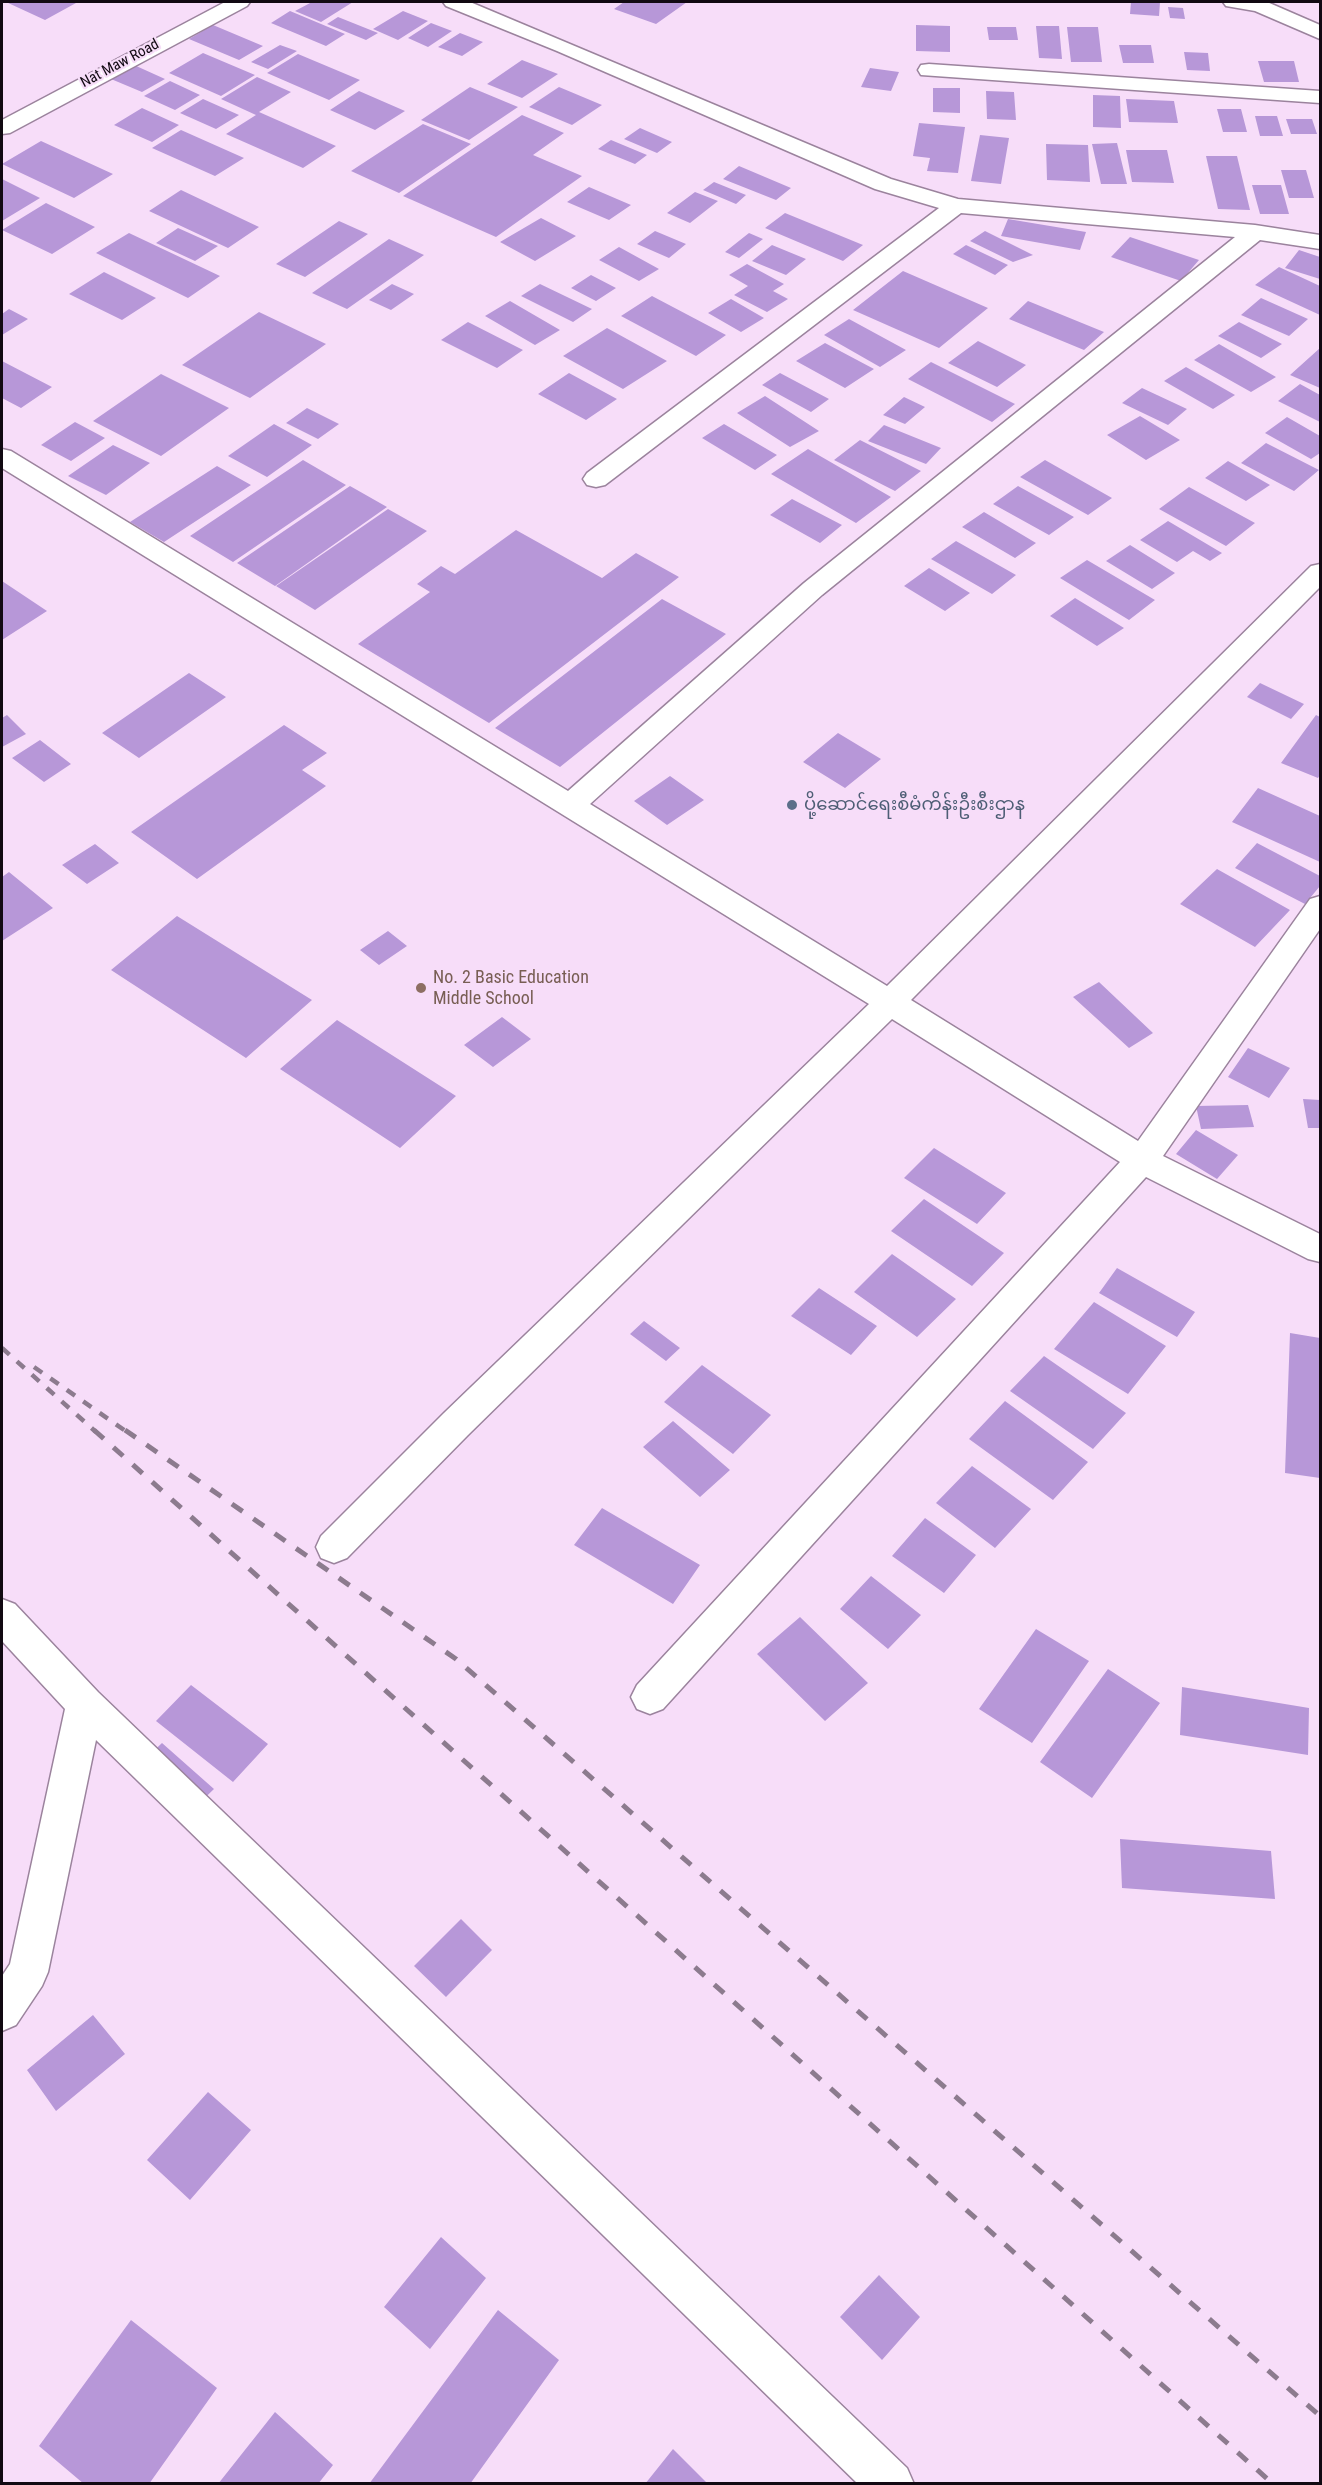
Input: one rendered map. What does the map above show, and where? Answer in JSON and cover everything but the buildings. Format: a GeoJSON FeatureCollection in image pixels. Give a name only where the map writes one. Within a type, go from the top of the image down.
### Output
{"type":"FeatureCollection","features":[{"type":"Feature","properties":{"kind":"street","name":"Nat Maw Road"},"geometry":{"type":"LineString","coordinates":[[2,128],[240,2]]}},
{"type":"Feature","properties":{"kind":"street"},"geometry":{"type":"LineString","coordinates":[[453,2],[564,46],[883,184],[956,206],[1255,232],[1320,242]]}},
{"type":"Feature","properties":{"kind":"street"},"geometry":{"type":"LineString","coordinates":[[1233,2],[1260,6],[1320,33]]}},
{"type":"Feature","properties":{"kind":"street"},"geometry":{"type":"LineString","coordinates":[[929,70],[1320,97]]}},
{"type":"Feature","properties":{"kind":"street"},"geometry":{"type":"LineString","coordinates":[[596,479],[956,206]]}},
{"type":"Feature","properties":{"kind":"street"},"geometry":{"type":"LineString","coordinates":[[569,807],[813,589],[1255,232]]}},
{"type":"Feature","properties":{"kind":"street"},"geometry":{"type":"LineString","coordinates":[[1286,236],[1320,235]]}},
{"type":"Feature","properties":{"kind":"street"},"geometry":{"type":"LineString","coordinates":[[2,457],[890,1002],[1142,1160],[1320,1249]]}},
{"type":"Feature","properties":{"kind":"street"},"geometry":{"type":"LineString","coordinates":[[334,1547],[456,1424],[890,1002],[1320,572]]}},
{"type":"Feature","properties":{"kind":"street"},"geometry":{"type":"LineString","coordinates":[[650,1697],[1142,1160],[1320,907]]}},
{"type":"Feature","properties":{"kind":"street"},"geometry":{"type":"LineString","coordinates":[[2,1616],[85,1704],[891,2484]]}},
{"type":"Feature","properties":{"kind":"street"},"geometry":{"type":"LineString","coordinates":[[2,2011],[28,1972],[85,1704]]}},
{"type":"Feature","properties":{"kind":"railway"},"geometry":{"type":"LineString","coordinates":[[2,1348],[96,1432]]}},
{"type":"Feature","properties":{"kind":"railway"},"geometry":{"type":"LineString","coordinates":[[34,1367],[127,1432]]}},
{"type":"Feature","properties":{"kind":"railway"},"geometry":{"type":"LineString","coordinates":[[94,1430],[1273,2484]]}},
{"type":"Feature","properties":{"kind":"railway"},"geometry":{"type":"LineString","coordinates":[[125,1430],[456,1659],[1320,2416]]}},
{"type":"Feature","properties":{"kind":"place","name":"ပို့ဆောင်ရေးစီမံကိန်းဦးစီးဌာန"},"geometry":{"type":"Point","coordinates":[792,805]}},
{"type":"Feature","properties":{"kind":"place","name":"No. 2 Basic Education Middle School"},"geometry":{"type":"Point","coordinates":[421,988]}}]}
